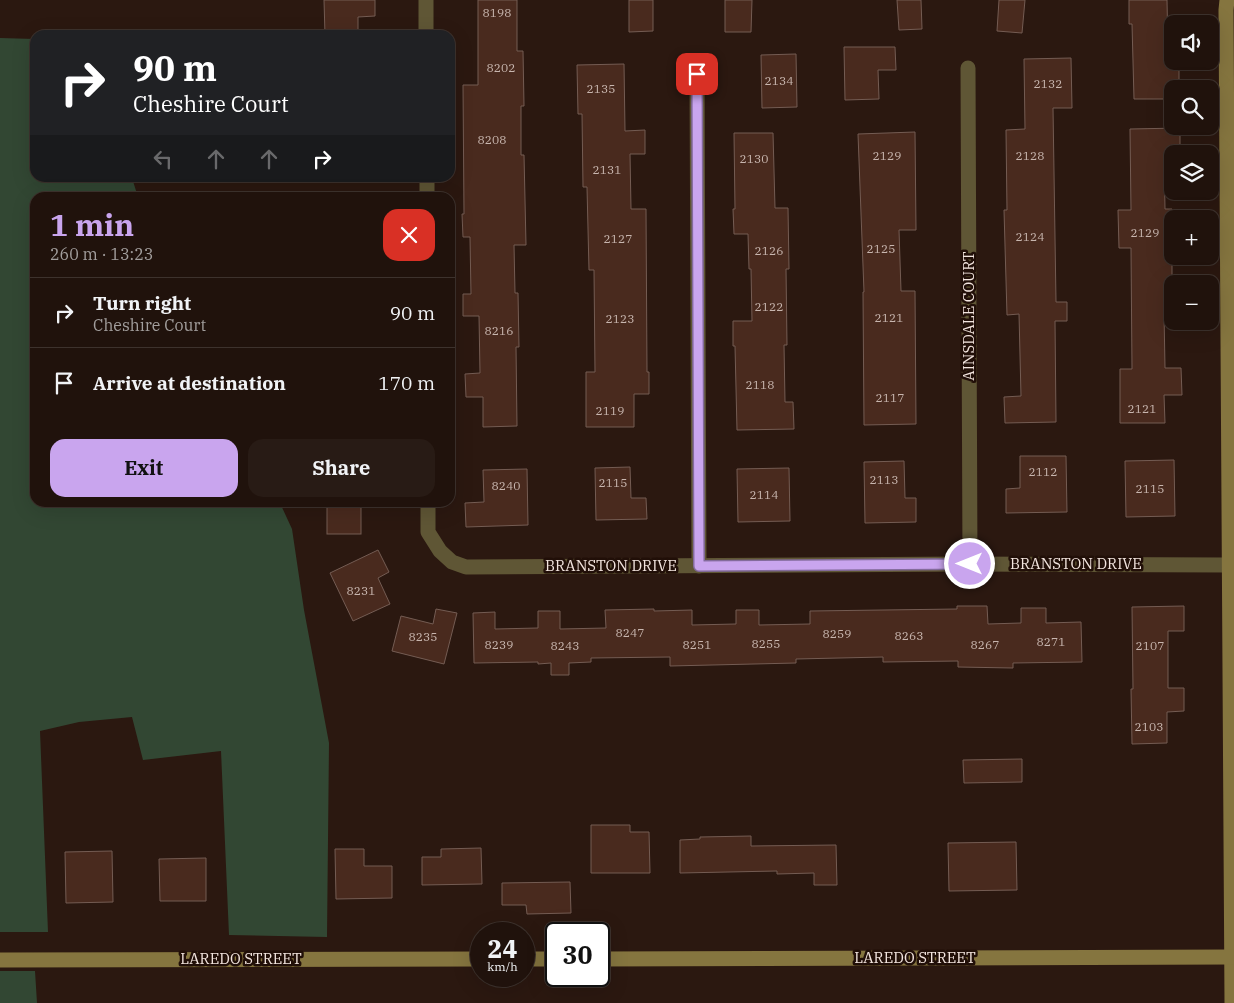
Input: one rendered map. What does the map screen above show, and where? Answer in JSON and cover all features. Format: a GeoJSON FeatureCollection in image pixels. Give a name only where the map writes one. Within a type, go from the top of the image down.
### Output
{"type":"FeatureCollection","features":[{"type":"Feature","properties":{"kind":"street"},"geometry":{"type":"LineString","coordinates":[[426,0],[426,30]]}},
{"type":"Feature","properties":{"kind":"street"},"geometry":{"type":"LineString","coordinates":[[1227,0],[1228,565],[1232,1003]]}},
{"type":"Feature","properties":{"kind":"street","name":"AINSDALE COURT"},"geometry":{"type":"LineString","coordinates":[[968,68],[970,564]]}},
{"type":"Feature","properties":{"kind":"street"},"geometry":{"type":"LineString","coordinates":[[697,74],[699,566]]}},
{"type":"Feature","properties":{"kind":"street","name":"BRANSTON DRIVE"},"geometry":{"type":"LineString","coordinates":[[428,507],[428,532],[440,551],[452,562],[466,567],[970,564],[1228,565]]}},
{"type":"Feature","properties":{"kind":"street","name":"LAREDO STREET"},"geometry":{"type":"LineString","coordinates":[[610,958],[1232,957]]}},
{"type":"Feature","properties":{"kind":"street","name":"LAREDO STREET"},"geometry":{"type":"LineString","coordinates":[[0,960],[470,959]]}},
{"type":"Feature","properties":{"kind":"green space"},"geometry":{"type":"Polygon","coordinates":[[[0,38],[30,39],[30,182],[133,182],[136,192],[30,192],[30,507],[282,507],[292,529],[304,610],[329,743],[327,937],[229,935],[221,751],[143,760],[132,717],[79,722],[40,731],[48,932],[0,932],[0,38]]]}},
{"type":"Feature","properties":{"kind":"green space"},"geometry":{"type":"Polygon","coordinates":[[[0,971],[35,971],[37,1003],[0,1003],[0,971]]]}},
{"type":"Feature","properties":{"kind":"building"},"geometry":{"type":"Polygon","coordinates":[[[324,0],[375,0],[375,16],[358,17],[358,30],[325,30],[324,0]]]}},
{"type":"Feature","properties":{"kind":"building"},"geometry":{"type":"Polygon","coordinates":[[[478,0],[517,0],[517,51],[523,51],[524,106],[521,106],[521,155],[524,155],[526,245],[514,245],[515,293],[518,293],[519,347],[516,347],[517,426],[483,427],[483,397],[466,397],[465,374],[480,373],[479,316],[463,316],[463,294],[471,294],[470,237],[463,237],[462,214],[464,214],[463,85],[478,85],[478,0]]]}},
{"type":"Feature","properties":{"kind":"building"},"geometry":{"type":"Polygon","coordinates":[[[629,0],[653,0],[653,31],[629,32],[629,0]]]}},
{"type":"Feature","properties":{"kind":"building"},"geometry":{"type":"Polygon","coordinates":[[[725,0],[752,0],[751,32],[725,32],[725,0]]]}},
{"type":"Feature","properties":{"kind":"building"},"geometry":{"type":"Polygon","coordinates":[[[897,0],[921,0],[922,29],[899,30],[897,0]]]}},
{"type":"Feature","properties":{"kind":"building"},"geometry":{"type":"Polygon","coordinates":[[[999,0],[1025,0],[1022,33],[997,31],[999,0]]]}},
{"type":"Feature","properties":{"kind":"building"},"geometry":{"type":"Polygon","coordinates":[[[1129,0],[1167,0],[1167,15],[1164,15],[1164,70],[1179,70],[1179,80],[1164,80],[1164,99],[1134,99],[1132,24],[1129,24],[1129,0]]]}},
{"type":"Feature","properties":{"kind":"building"},"geometry":{"type":"Polygon","coordinates":[[[844,47],[895,47],[896,70],[878,70],[879,99],[845,100],[844,47]]]}},
{"type":"Feature","properties":{"kind":"building"},"geometry":{"type":"Polygon","coordinates":[[[796,54],[797,107],[762,108],[761,55],[796,54]]]}},
{"type":"Feature","properties":{"kind":"building"},"geometry":{"type":"Polygon","coordinates":[[[1071,58],[1072,108],[1053,108],[1056,302],[1067,302],[1067,321],[1055,321],[1056,422],[1005,423],[1004,397],[1021,396],[1019,314],[1007,315],[1004,210],[1007,210],[1006,130],[1025,129],[1024,59],[1071,58]]]}},
{"type":"Feature","properties":{"kind":"building"},"geometry":{"type":"Polygon","coordinates":[[[624,64],[625,131],[645,130],[645,154],[630,154],[631,209],[646,209],[647,372],[649,372],[649,394],[634,394],[634,427],[586,427],[586,372],[595,372],[594,270],[589,270],[587,187],[583,187],[582,114],[578,114],[577,65],[624,64]]]}},
{"type":"Feature","properties":{"kind":"building"},"geometry":{"type":"Polygon","coordinates":[[[1164,128],[1164,135],[1180,135],[1180,145],[1164,145],[1165,209],[1172,210],[1164,210],[1164,265],[1172,265],[1172,275],[1164,275],[1164,330],[1165,368],[1181,368],[1182,395],[1164,395],[1165,423],[1120,423],[1120,369],[1132,369],[1131,248],[1119,248],[1118,210],[1131,210],[1130,129],[1164,128]]]}},
{"type":"Feature","properties":{"kind":"building"},"geometry":{"type":"Polygon","coordinates":[[[915,132],[916,230],[899,230],[901,291],[915,291],[916,424],[864,425],[864,292],[858,134],[915,132]]]}},
{"type":"Feature","properties":{"kind":"building"},"geometry":{"type":"Polygon","coordinates":[[[734,133],[773,133],[775,208],[788,208],[789,269],[786,269],[787,345],[784,345],[785,402],[793,402],[794,429],[737,430],[733,321],[752,321],[748,234],[734,234],[734,133]]]}},
{"type":"Feature","properties":{"kind":"building"},"geometry":{"type":"Polygon","coordinates":[[[1020,456],[1066,456],[1067,512],[1006,513],[1006,489],[1020,488],[1020,456]]]}},
{"type":"Feature","properties":{"kind":"building"},"geometry":{"type":"Polygon","coordinates":[[[1174,460],[1175,516],[1126,517],[1125,461],[1174,460]]]}},
{"type":"Feature","properties":{"kind":"building"},"geometry":{"type":"Polygon","coordinates":[[[904,461],[905,498],[916,498],[916,522],[865,523],[864,462],[904,461]]]}},
{"type":"Feature","properties":{"kind":"building"},"geometry":{"type":"Polygon","coordinates":[[[630,467],[631,498],[646,498],[647,519],[596,520],[595,468],[630,467]]]}},
{"type":"Feature","properties":{"kind":"building"},"geometry":{"type":"Polygon","coordinates":[[[789,468],[790,521],[738,522],[737,469],[789,468]]]}},
{"type":"Feature","properties":{"kind":"building"},"geometry":{"type":"Polygon","coordinates":[[[527,469],[528,525],[466,527],[465,503],[484,502],[483,470],[527,469]]]}},
{"type":"Feature","properties":{"kind":"building"},"geometry":{"type":"Polygon","coordinates":[[[327,507],[361,507],[361,534],[327,534],[327,507]]]}},
{"type":"Feature","properties":{"kind":"building"},"geometry":{"type":"Polygon","coordinates":[[[378,550],[389,572],[378,578],[390,604],[353,621],[330,573],[378,550]]]}},
{"type":"Feature","properties":{"kind":"building"},"geometry":{"type":"Polygon","coordinates":[[[957,606],[987,606],[988,624],[1021,623],[1021,608],[1046,608],[1046,623],[1081,622],[1082,662],[1013,663],[1013,668],[958,667],[958,661],[883,662],[883,657],[796,659],[796,663],[670,666],[670,657],[591,658],[591,662],[569,663],[569,675],[551,675],[551,663],[474,663],[473,613],[495,612],[495,629],[538,628],[538,611],[560,611],[560,629],[606,628],[605,610],[692,610],[692,625],[736,624],[736,610],[759,610],[759,625],[810,624],[810,611],[957,609],[957,606]]]}},
{"type":"Feature","properties":{"kind":"building"},"geometry":{"type":"Polygon","coordinates":[[[1184,606],[1184,631],[1168,631],[1168,688],[1184,688],[1184,711],[1167,712],[1167,743],[1132,744],[1132,607],[1184,606]]]}},
{"type":"Feature","properties":{"kind":"building"},"geometry":{"type":"Polygon","coordinates":[[[436,609],[457,613],[444,664],[392,651],[401,616],[433,624],[436,609]]]}},
{"type":"Feature","properties":{"kind":"building"},"geometry":{"type":"Polygon","coordinates":[[[1022,759],[1022,782],[964,783],[963,760],[1022,759]]]}},
{"type":"Feature","properties":{"kind":"building"},"geometry":{"type":"Polygon","coordinates":[[[591,825],[630,825],[630,832],[649,832],[650,873],[591,873],[591,825]]]}},
{"type":"Feature","properties":{"kind":"building"},"geometry":{"type":"Polygon","coordinates":[[[751,836],[751,846],[836,845],[837,885],[814,885],[814,873],[777,874],[777,871],[680,873],[680,840],[700,839],[700,837],[751,836]]]}},
{"type":"Feature","properties":{"kind":"building"},"geometry":{"type":"Polygon","coordinates":[[[1016,842],[1017,890],[949,891],[948,843],[1016,842]]]}},
{"type":"Feature","properties":{"kind":"building"},"geometry":{"type":"Polygon","coordinates":[[[481,848],[482,884],[422,885],[422,857],[441,857],[441,849],[481,848]]]}},
{"type":"Feature","properties":{"kind":"building"},"geometry":{"type":"Polygon","coordinates":[[[335,849],[364,849],[364,866],[392,866],[392,898],[336,899],[335,849]]]}},
{"type":"Feature","properties":{"kind":"building"},"geometry":{"type":"Polygon","coordinates":[[[112,851],[113,902],[66,903],[65,852],[112,851]]]}},
{"type":"Feature","properties":{"kind":"building"},"geometry":{"type":"Polygon","coordinates":[[[206,858],[206,901],[160,901],[159,859],[206,858]]]}},
{"type":"Feature","properties":{"kind":"building"},"geometry":{"type":"Polygon","coordinates":[[[570,882],[571,913],[527,914],[526,905],[502,905],[502,883],[570,882]]]}},
{"type":"Feature","properties":{"kind":"route"},"geometry":{"type":"LineString","coordinates":[[697,74],[699,566],[970,564]]}}]}
